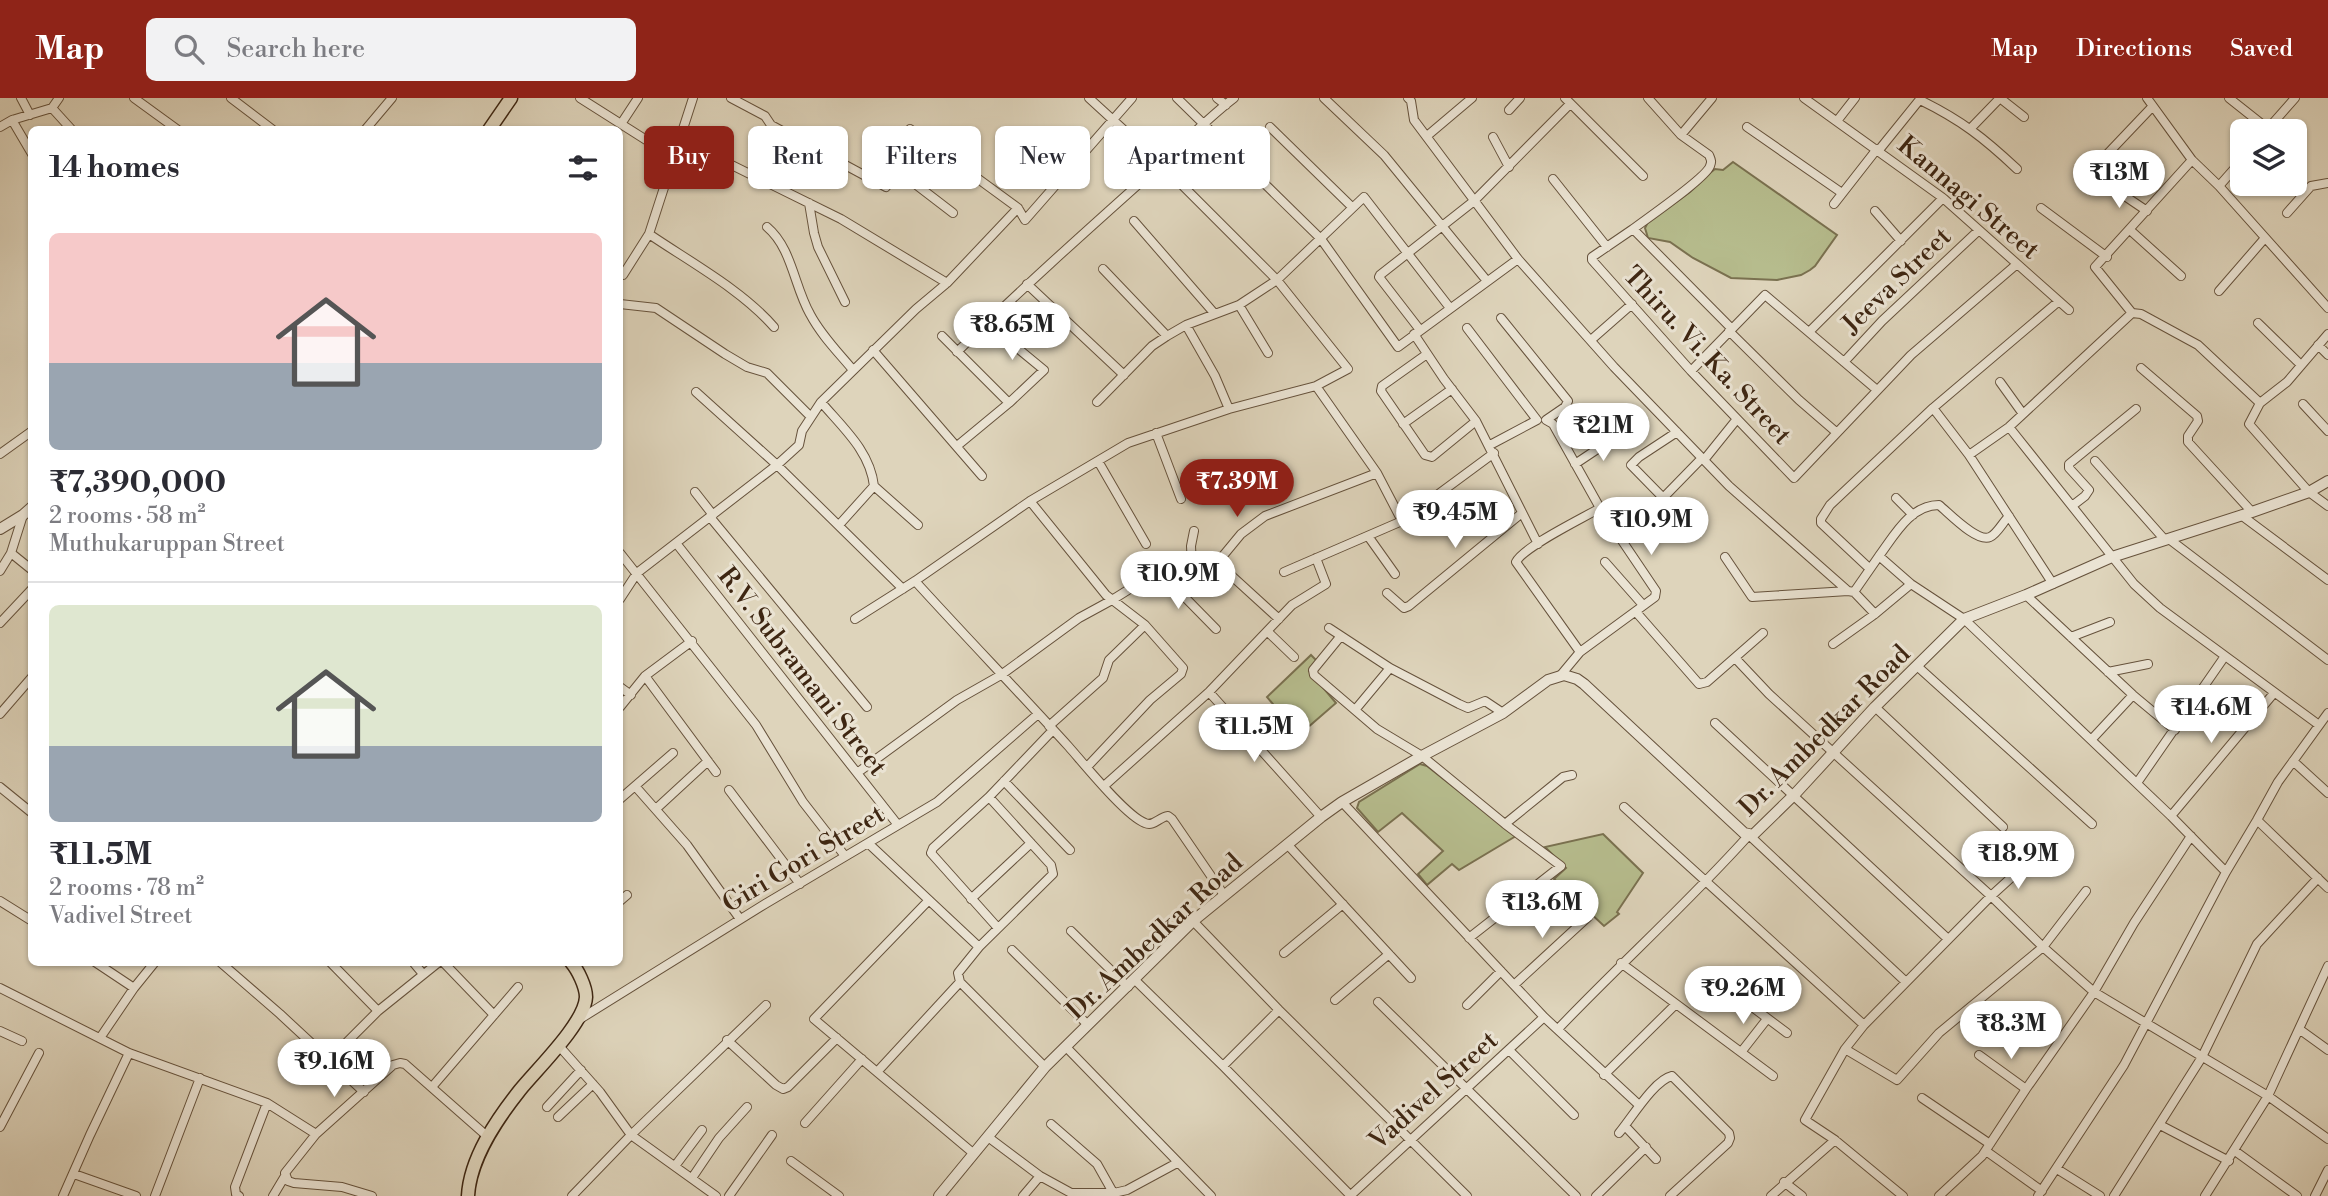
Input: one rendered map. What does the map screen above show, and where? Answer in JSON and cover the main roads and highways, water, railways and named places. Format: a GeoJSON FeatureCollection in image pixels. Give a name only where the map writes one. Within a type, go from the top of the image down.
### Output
{"type":"FeatureCollection","features":[{"type":"Feature","properties":{"kind":"main road"},"geometry":{"type":"LineString","coordinates":[[492,126],[511,98]]}},
{"type":"Feature","properties":{"kind":"main road"},"geometry":{"type":"LineString","coordinates":[[467,1195],[470,1178],[488,1138],[519,1091],[577,1020],[586,998],[574,966]]}}]}
